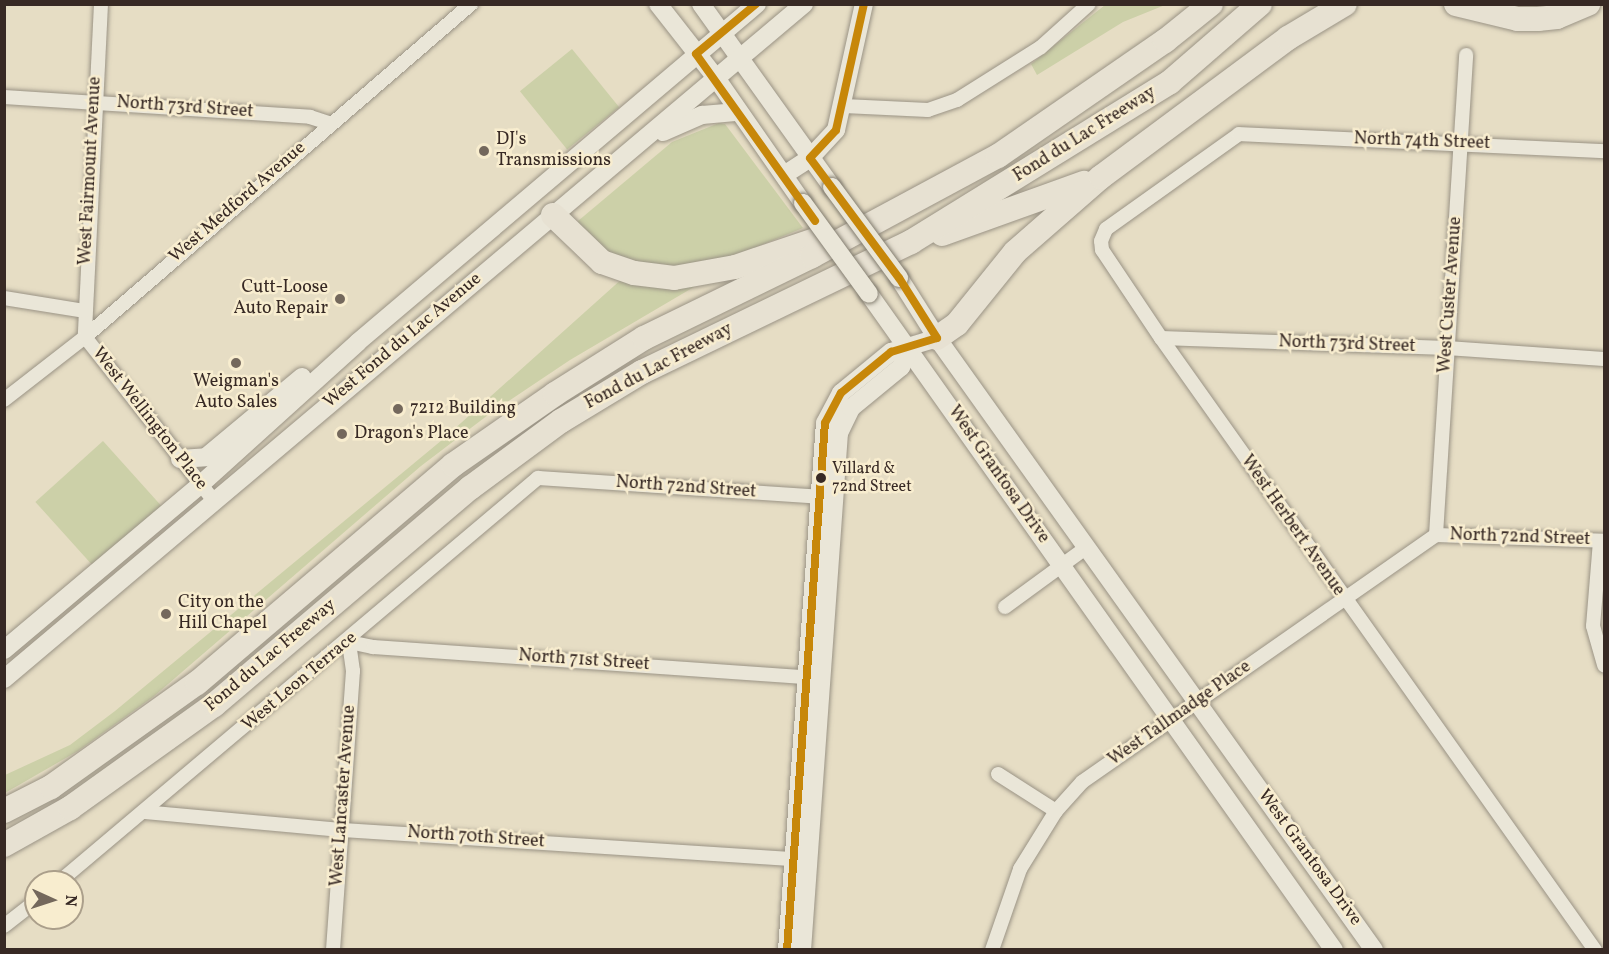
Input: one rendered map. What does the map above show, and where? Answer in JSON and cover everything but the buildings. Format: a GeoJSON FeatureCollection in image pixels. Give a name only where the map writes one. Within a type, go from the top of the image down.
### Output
{"type":"FeatureCollection","features":[{"type":"Feature","properties":{"kind":"highway","name":"Fond du Lac Freeway"},"geometry":{"type":"LineString","coordinates":[[4,811],[51,788],[197,682],[453,465],[555,394],[644,338],[888,215],[998,156],[1165,41],[1211,4]]}},
{"type":"Feature","properties":{"kind":"highway","name":"Fond du Lac Freeway"},"geometry":{"type":"LineString","coordinates":[[4,845],[70,808],[214,705],[470,488],[561,421],[642,372],[911,242],[1170,82],[1260,4]]}},
{"type":"Feature","properties":{"kind":"highway"},"geometry":{"type":"LineString","coordinates":[[1288,38],[1323,4]]}},
{"type":"Feature","properties":{"kind":"highway"},"geometry":{"type":"LineString","coordinates":[[937,338],[957,324],[1015,252],[1101,177],[1288,38],[1345,4]]}},
{"type":"Feature","properties":{"kind":"highway"},"geometry":{"type":"LineString","coordinates":[[1456,4],[1528,19],[1557,17],[1588,4]]}},
{"type":"Feature","properties":{"kind":"highway"},"geometry":{"type":"LineString","coordinates":[[911,242],[990,219],[1101,177]]}},
{"type":"Feature","properties":{"kind":"highway"},"geometry":{"type":"LineString","coordinates":[[553,215],[602,262],[634,273],[674,278],[735,267],[888,215]]}},
{"type":"Feature","properties":{"kind":"street","name":"West Fairmount Avenue"},"geometry":{"type":"LineString","coordinates":[[84,337],[101,4]]}},
{"type":"Feature","properties":{"kind":"street","name":"West Medford Avenue"},"geometry":{"type":"LineString","coordinates":[[4,400],[84,337],[329,123],[471,4]]}},
{"type":"Feature","properties":{"kind":"street","name":"West Grantosa Drive"},"geometry":{"type":"LineString","coordinates":[[658,4],[716,78],[868,294],[910,348],[1334,950]]}},
{"type":"Feature","properties":{"kind":"street","name":"West Grantosa Drive"},"geometry":{"type":"LineString","coordinates":[[701,4],[810,158],[899,278],[937,338],[1374,950]]}},
{"type":"Feature","properties":{"kind":"street","name":"West Fond du Lac Avenue"},"geometry":{"type":"LineString","coordinates":[[4,650],[200,485],[330,367],[757,4]]}},
{"type":"Feature","properties":{"kind":"street","name":"West Fond du Lac Avenue"},"geometry":{"type":"LineString","coordinates":[[4,679],[804,4]]}},
{"type":"Feature","properties":{"kind":"street"},"geometry":{"type":"LineString","coordinates":[[784,175],[810,158],[836,130],[844,106],[864,4]]}},
{"type":"Feature","properties":{"kind":"street"},"geometry":{"type":"LineString","coordinates":[[844,106],[910,111],[944,106],[1041,47],[1089,4]]}},
{"type":"Feature","properties":{"kind":"street","name":"West Custer Avenue"},"geometry":{"type":"LineString","coordinates":[[1436,536],[1466,55]]}},
{"type":"Feature","properties":{"kind":"street","name":"North 73rd Street"},"geometry":{"type":"LineString","coordinates":[[4,97],[310,117],[329,123]]}},
{"type":"Feature","properties":{"kind":"street"},"geometry":{"type":"LineString","coordinates":[[627,151],[702,114],[738,112]]}},
{"type":"Feature","properties":{"kind":"street","name":"North 74th Street"},"geometry":{"type":"LineString","coordinates":[[1239,134],[1605,151]]}},
{"type":"Feature","properties":{"kind":"street","name":"West Herbert Avenue"},"geometry":{"type":"LineString","coordinates":[[1239,134],[1106,230],[1101,241],[1102,250],[1343,600],[1595,950]]}},
{"type":"Feature","properties":{"kind":"street"},"geometry":{"type":"LineString","coordinates":[[520,205],[553,215]]}},
{"type":"Feature","properties":{"kind":"street"},"geometry":{"type":"LineString","coordinates":[[4,298],[84,310]]}},
{"type":"Feature","properties":{"kind":"street","name":"West Wellington Place"},"geometry":{"type":"LineString","coordinates":[[84,337],[214,501]]}},
{"type":"Feature","properties":{"kind":"street"},"geometry":{"type":"LineString","coordinates":[[787,950],[800,860],[814,678],[826,497],[823,432],[835,402],[850,384],[891,352],[937,338]]}},
{"type":"Feature","properties":{"kind":"street","name":"North 73rd Street"},"geometry":{"type":"LineString","coordinates":[[1161,338],[1447,348],[1605,359]]}},
{"type":"Feature","properties":{"kind":"street"},"geometry":{"type":"LineString","coordinates":[[180,459],[206,457],[311,370],[330,367]]}},
{"type":"Feature","properties":{"kind":"street","name":"North 72nd Street"},"geometry":{"type":"LineString","coordinates":[[538,478],[826,497]]}},
{"type":"Feature","properties":{"kind":"street","name":"West Leon Terrace"},"geometry":{"type":"LineString","coordinates":[[74,870],[349,642],[538,478]]}},
{"type":"Feature","properties":{"kind":"street","name":"West Tallmadge Place"},"geometry":{"type":"LineString","coordinates":[[992,950],[1020,869],[1056,811],[1082,782],[1436,536]]}},
{"type":"Feature","properties":{"kind":"street","name":"North 72nd Street"},"geometry":{"type":"LineString","coordinates":[[1436,536],[1602,541]]}},
{"type":"Feature","properties":{"kind":"street"},"geometry":{"type":"LineString","coordinates":[[1602,541],[1593,626],[1605,665]]}},
{"type":"Feature","properties":{"kind":"street"},"geometry":{"type":"LineString","coordinates":[[1005,607],[1087,547]]}},
{"type":"Feature","properties":{"kind":"street","name":"North 71st Street"},"geometry":{"type":"LineString","coordinates":[[349,642],[373,647],[814,678]]}},
{"type":"Feature","properties":{"kind":"street","name":"West Lancaster Avenue"},"geometry":{"type":"LineString","coordinates":[[333,950],[353,671],[349,642]]}},
{"type":"Feature","properties":{"kind":"street"},"geometry":{"type":"LineString","coordinates":[[998,774],[1056,811]]}},
{"type":"Feature","properties":{"kind":"street","name":"North 70th Street"},"geometry":{"type":"LineString","coordinates":[[144,812],[342,830],[800,860]]}},
{"type":"Feature","properties":{"kind":"street"},"geometry":{"type":"LineString","coordinates":[[800,860],[802,950]]}},
{"type":"Feature","properties":{"kind":"street"},"geometry":{"type":"LineString","coordinates":[[4,927],[24,911]]}},
{"type":"Feature","properties":{"kind":"green space"},"geometry":{"type":"Polygon","coordinates":[[[1105,5],[1165,5],[1123,22],[1037,75],[1031,64],[1105,5]]]}},
{"type":"Feature","properties":{"kind":"green space"},"geometry":{"type":"Polygon","coordinates":[[[572,49],[619,107],[567,149],[520,91],[572,49]]]}},
{"type":"Feature","properties":{"kind":"green space"},"geometry":{"type":"Polygon","coordinates":[[[719,123],[725,124],[803,228],[730,258],[690,269],[624,264],[582,235],[578,221],[672,142],[719,123]]]}},
{"type":"Feature","properties":{"kind":"green space"},"geometry":{"type":"Polygon","coordinates":[[[624,277],[699,284],[570,360],[488,415],[421,466],[153,697],[78,751],[5,793],[5,775],[70,745],[115,711],[442,440],[624,277]]]}},
{"type":"Feature","properties":{"kind":"green space"},"geometry":{"type":"Polygon","coordinates":[[[103,441],[163,508],[96,569],[35,502],[103,441]]]}},
{"type":"Feature","properties":{"kind":"transit line"},"geometry":{"type":"LineString","coordinates":[[756,4],[696,54],[815,221]]}},
{"type":"Feature","properties":{"kind":"transit line"},"geometry":{"type":"LineString","coordinates":[[787,950],[825,423],[841,393],[891,352],[937,338],[899,278],[810,158],[836,130],[864,4]]}},
{"type":"Feature","properties":{"kind":"place","name":"DJ's Transmissions"},"geometry":{"type":"Point","coordinates":[484,151]}},
{"type":"Feature","properties":{"kind":"place","name":"Cutt-Loose Auto Repair"},"geometry":{"type":"Point","coordinates":[340,299]}},
{"type":"Feature","properties":{"kind":"place","name":"Weigman's Auto Sales"},"geometry":{"type":"Point","coordinates":[236,363]}},
{"type":"Feature","properties":{"kind":"place","name":"7212 Building"},"geometry":{"type":"Point","coordinates":[398,409]}},
{"type":"Feature","properties":{"kind":"place","name":"Dragon's Place"},"geometry":{"type":"Point","coordinates":[342,434]}},
{"type":"Feature","properties":{"kind":"place","name":"Villard & 72nd Street"},"geometry":{"type":"Point","coordinates":[821,478]}},
{"type":"Feature","properties":{"kind":"place","name":"City on the Hill Chapel"},"geometry":{"type":"Point","coordinates":[166,614]}}]}
